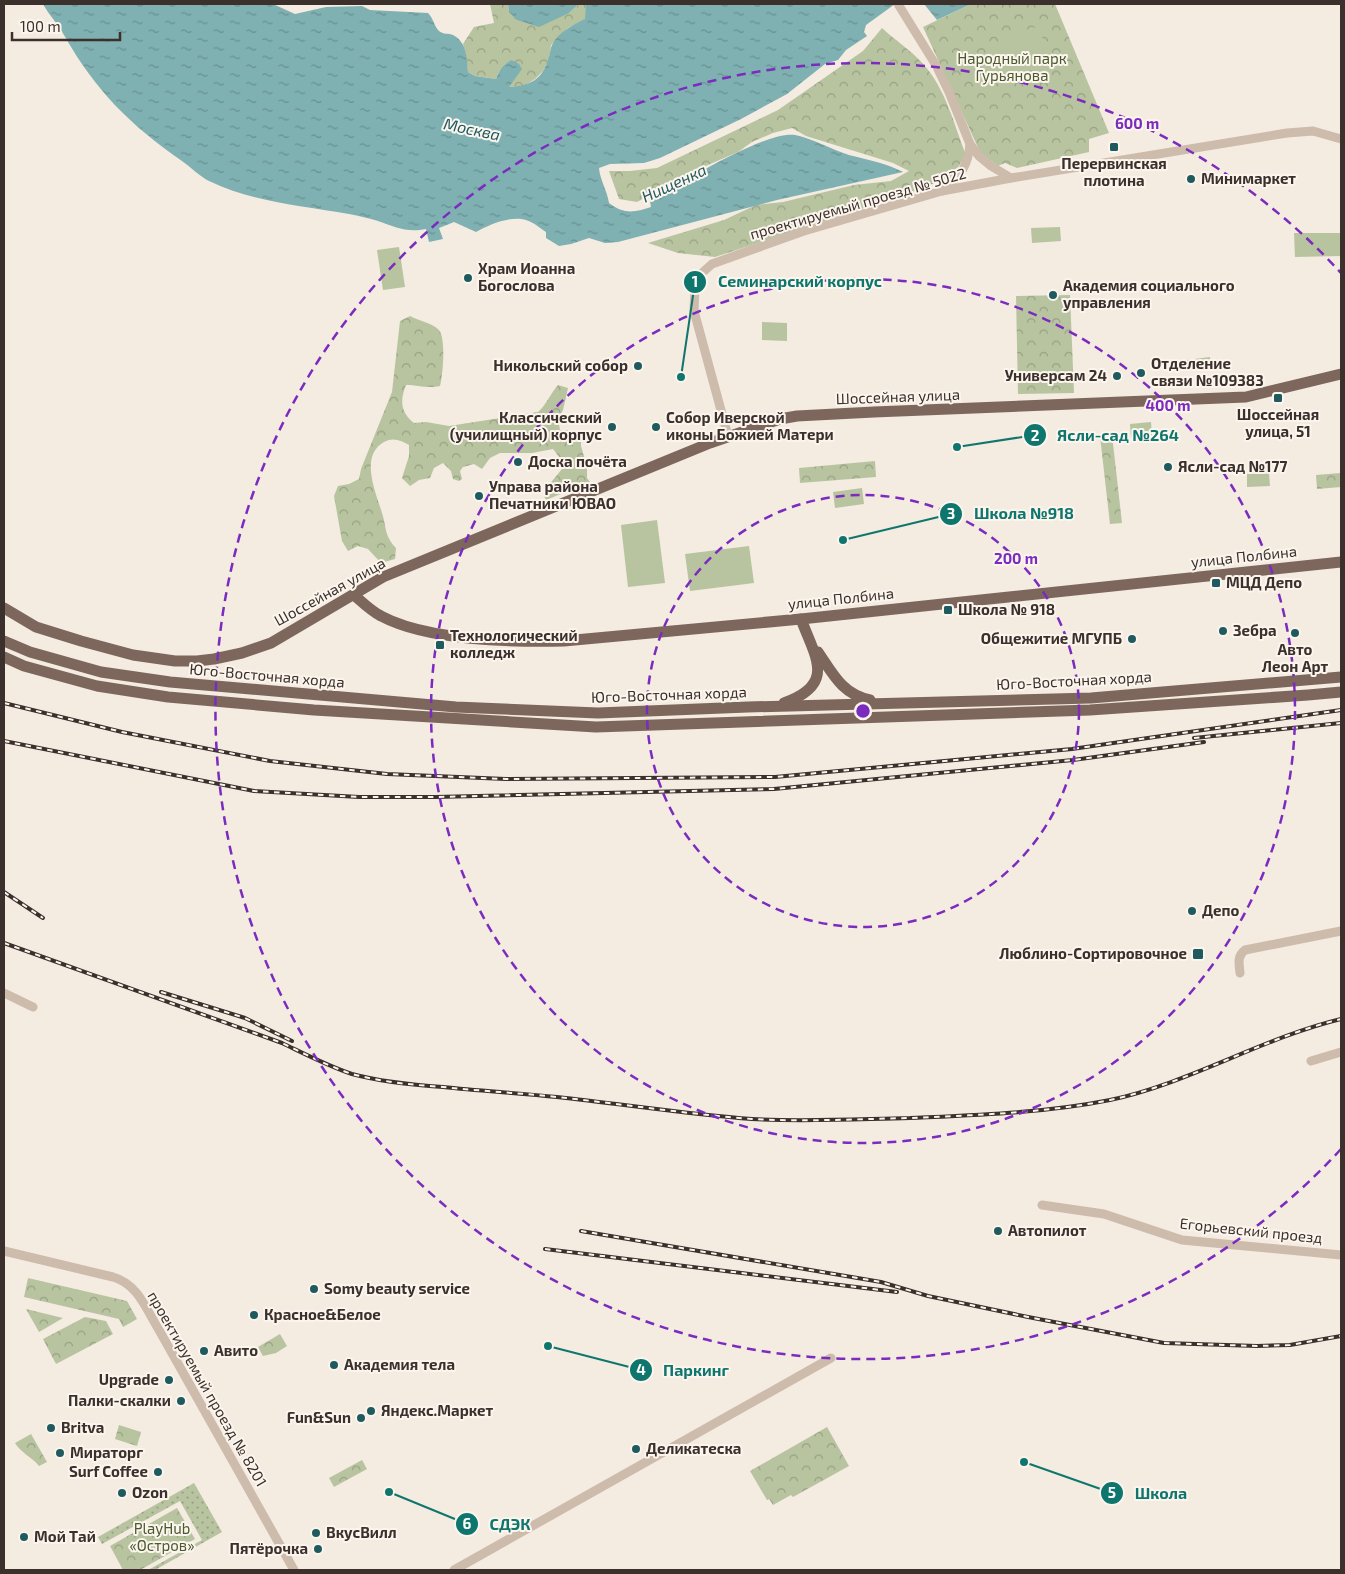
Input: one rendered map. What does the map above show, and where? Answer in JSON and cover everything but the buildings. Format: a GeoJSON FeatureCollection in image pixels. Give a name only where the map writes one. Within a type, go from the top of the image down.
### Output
{"type":"FeatureCollection","features":[{"type":"Feature","properties":{"kind":"main road","name":"Шоссейная улица"},"geometry":{"type":"LineString","coordinates":[[4,608],[36,627],[80,641],[133,655],[174,661],[197,661],[242,653],[271,643],[384,577],[728,436],[780,419],[797,416],[1246,397],[1341,374]]}},
{"type":"Feature","properties":{"kind":"main road","name":"улица Полбина"},"geometry":{"type":"LineString","coordinates":[[354,595],[379,616],[406,627],[436,634],[528,642],[564,641],[801,619],[1341,562]]}},
{"type":"Feature","properties":{"kind":"main road"},"geometry":{"type":"LineString","coordinates":[[776,706],[795,700],[806,693],[817,679],[818,663],[801,619]]}},
{"type":"Feature","properties":{"kind":"main road"},"geometry":{"type":"LineString","coordinates":[[808,636],[843,688],[861,698],[884,703]]}},
{"type":"Feature","properties":{"kind":"main road","name":"Юго-Восточная хорда"},"geometry":{"type":"LineString","coordinates":[[4,642],[30,652],[102,672],[170,682],[456,707],[598,713],[776,706],[1091,698],[1341,677]]}},
{"type":"Feature","properties":{"kind":"main road","name":"Юго-Восточная хорда"},"geometry":{"type":"LineString","coordinates":[[4,658],[24,666],[97,686],[168,697],[351,713],[596,727],[1090,710],[1341,692]]}},
{"type":"Feature","properties":{"kind":"street"},"geometry":{"type":"LineString","coordinates":[[898,4],[937,68],[970,144],[991,166],[1010,178]]}},
{"type":"Feature","properties":{"kind":"street","name":"проектируемый проезд № 5022"},"geometry":{"type":"LineString","coordinates":[[728,436],[694,310],[695,287],[702,273],[720,260],[804,231],[942,191],[1010,178],[1287,133],[1313,131],[1341,138]]}},
{"type":"Feature","properties":{"kind":"street"},"geometry":{"type":"LineString","coordinates":[[942,191],[966,166],[970,157],[970,144]]}},
{"type":"Feature","properties":{"kind":"street"},"geometry":{"type":"LineString","coordinates":[[1240,973],[1240,953],[1245,950],[1341,931]]}},
{"type":"Feature","properties":{"kind":"street"},"geometry":{"type":"LineString","coordinates":[[4,994],[34,1007]]}},
{"type":"Feature","properties":{"kind":"street"},"geometry":{"type":"LineString","coordinates":[[1311,1061],[1341,1052]]}},
{"type":"Feature","properties":{"kind":"street","name":"Егорьевский проезд"},"geometry":{"type":"LineString","coordinates":[[1042,1205],[1104,1214],[1182,1240],[1341,1255]]}},
{"type":"Feature","properties":{"kind":"street","name":"проектируемый проезд № 8201"},"geometry":{"type":"LineString","coordinates":[[4,1251],[113,1277],[131,1286],[138,1294],[294,1570]]}},
{"type":"Feature","properties":{"kind":"street"},"geometry":{"type":"LineString","coordinates":[[454,1570],[832,1358]]}},
{"type":"Feature","properties":{"kind":"green space"},"geometry":{"type":"Polygon","coordinates":[[[490,4],[508,4],[509,12],[569,13],[579,4],[586,4],[586,19],[568,28],[551,45],[549,60],[543,71],[535,79],[524,86],[509,87],[514,78],[513,60],[502,67],[496,79],[475,76],[468,72],[463,44],[474,27],[494,23],[490,4]]]}},
{"type":"Feature","properties":{"kind":"green space","name":"Народный парк Гурьянова"},"geometry":{"type":"Polygon","coordinates":[[[971,4],[1055,4],[1109,133],[1089,139],[1089,152],[1017,168],[1005,163],[998,166],[980,152],[923,27],[971,4]]]}},
{"type":"Feature","properties":{"kind":"green space"},"geometry":{"type":"Polygon","coordinates":[[[1031,27],[1036,28],[1050,49],[1047,55],[1006,83],[994,80],[988,73],[985,61],[991,54],[1031,27]]]}},
{"type":"Feature","properties":{"kind":"green space"},"geometry":{"type":"Polygon","coordinates":[[[882,28],[914,54],[931,74],[944,96],[966,155],[952,176],[910,193],[715,257],[678,253],[648,243],[724,220],[756,205],[783,202],[854,185],[891,181],[909,171],[893,163],[806,136],[792,128],[773,133],[752,142],[738,152],[701,168],[637,202],[619,199],[609,171],[657,168],[778,110],[863,51],[882,28]]]}},
{"type":"Feature","properties":{"kind":"green space"},"geometry":{"type":"Polygon","coordinates":[[[1060,227],[1061,241],[1032,243],[1031,228],[1060,227]]]}},
{"type":"Feature","properties":{"kind":"green space"},"geometry":{"type":"Polygon","coordinates":[[[1294,233],[1340,233],[1341,256],[1295,257],[1294,233]]]}},
{"type":"Feature","properties":{"kind":"green space"},"geometry":{"type":"Polygon","coordinates":[[[399,247],[405,287],[383,290],[377,250],[399,247]]]}},
{"type":"Feature","properties":{"kind":"green space"},"geometry":{"type":"Polygon","coordinates":[[[1070,295],[1074,393],[1018,394],[1016,296],[1070,295]]]}},
{"type":"Feature","properties":{"kind":"green space"},"geometry":{"type":"Polygon","coordinates":[[[410,316],[439,330],[443,341],[443,357],[440,386],[406,385],[402,406],[409,419],[414,423],[426,422],[449,426],[538,412],[558,385],[568,388],[563,410],[558,419],[560,430],[571,430],[581,435],[581,446],[587,467],[587,478],[590,482],[546,500],[544,496],[548,486],[562,469],[560,458],[553,449],[532,453],[500,453],[490,458],[482,469],[474,464],[463,467],[460,471],[462,479],[459,481],[453,479],[451,471],[443,463],[434,468],[430,478],[419,480],[410,486],[402,478],[409,456],[409,445],[396,440],[387,440],[376,448],[372,456],[371,465],[373,485],[386,532],[396,548],[395,559],[381,563],[368,549],[358,546],[348,551],[342,541],[334,496],[338,486],[349,484],[359,479],[361,469],[392,392],[400,321],[410,316]]]}},
{"type":"Feature","properties":{"kind":"green space"},"geometry":{"type":"Polygon","coordinates":[[[762,322],[787,323],[787,341],[762,340],[762,322]]]}},
{"type":"Feature","properties":{"kind":"green space"},"geometry":{"type":"Polygon","coordinates":[[[1210,357],[1211,366],[1180,370],[1179,361],[1210,357]]]}},
{"type":"Feature","properties":{"kind":"green space"},"geometry":{"type":"Polygon","coordinates":[[[1151,422],[1152,435],[1131,437],[1130,424],[1151,422]]]}},
{"type":"Feature","properties":{"kind":"green space"},"geometry":{"type":"Polygon","coordinates":[[[1112,435],[1122,523],[1110,524],[1100,436],[1112,435]]]}},
{"type":"Feature","properties":{"kind":"green space"},"geometry":{"type":"Polygon","coordinates":[[[875,461],[876,477],[800,483],[799,468],[875,461]]]}},
{"type":"Feature","properties":{"kind":"green space"},"geometry":{"type":"Polygon","coordinates":[[[1269,473],[1270,486],[1247,487],[1247,474],[1269,473]]]}},
{"type":"Feature","properties":{"kind":"green space"},"geometry":{"type":"Polygon","coordinates":[[[1341,473],[1341,487],[1317,489],[1316,475],[1341,473]]]}},
{"type":"Feature","properties":{"kind":"green space"},"geometry":{"type":"Polygon","coordinates":[[[862,488],[864,504],[835,508],[833,492],[862,488]]]}},
{"type":"Feature","properties":{"kind":"green space"},"geometry":{"type":"Polygon","coordinates":[[[657,520],[665,583],[628,587],[621,525],[657,520]]]}},
{"type":"Feature","properties":{"kind":"green space"},"geometry":{"type":"Polygon","coordinates":[[[749,546],[754,583],[690,591],[685,554],[749,546]]]}},
{"type":"Feature","properties":{"kind":"green space"},"geometry":{"type":"Polygon","coordinates":[[[28,1278],[127,1301],[137,1319],[123,1327],[119,1319],[24,1297],[28,1278]]]}},
{"type":"Feature","properties":{"kind":"green space"},"geometry":{"type":"Polygon","coordinates":[[[26,1309],[63,1318],[39,1332],[26,1309]]]}},
{"type":"Feature","properties":{"kind":"green space"},"geometry":{"type":"Polygon","coordinates":[[[85,1317],[106,1321],[113,1334],[56,1364],[43,1339],[85,1317]]]}},
{"type":"Feature","properties":{"kind":"green space"},"geometry":{"type":"Polygon","coordinates":[[[280,1334],[287,1346],[276,1353],[263,1356],[258,1347],[280,1334]]]}},
{"type":"Feature","properties":{"kind":"green space"},"geometry":{"type":"Polygon","coordinates":[[[119,1425],[141,1432],[137,1446],[115,1439],[119,1425]]]}},
{"type":"Feature","properties":{"kind":"green space"},"geometry":{"type":"Polygon","coordinates":[[[827,1427],[849,1466],[793,1497],[791,1495],[773,1505],[769,1499],[767,1500],[750,1471],[827,1427]]]}},
{"type":"Feature","properties":{"kind":"green space"},"geometry":{"type":"Polygon","coordinates":[[[31,1434],[47,1462],[39,1466],[20,1450],[15,1443],[31,1434]]]}},
{"type":"Feature","properties":{"kind":"green space"},"geometry":{"type":"Polygon","coordinates":[[[362,1460],[367,1469],[334,1487],[329,1478],[362,1460]]]}},
{"type":"Feature","properties":{"kind":"green space"},"geometry":{"type":"Polygon","coordinates":[[[194,1483],[222,1532],[155,1570],[148,1570],[202,1540],[180,1501],[102,1544],[98,1537],[194,1483]]]}},
{"type":"Feature","properties":{"kind":"green space","name":"PlayHub «Остров»"},"geometry":{"type":"Polygon","coordinates":[[[177,1508],[195,1539],[140,1570],[123,1570],[110,1546],[177,1508]]]}},
{"type":"Feature","properties":{"kind":"water","name":"Москва"},"geometry":{"type":"Polygon","coordinates":[[[43,4],[273,4],[295,14],[326,7],[362,6],[370,10],[428,13],[440,32],[453,35],[464,46],[468,72],[475,76],[496,79],[506,63],[512,60],[519,64],[522,69],[509,87],[534,81],[542,73],[549,58],[551,47],[558,36],[566,29],[585,19],[586,4],[895,4],[866,25],[864,32],[867,36],[846,50],[838,60],[825,64],[787,94],[741,119],[660,158],[644,163],[610,164],[599,168],[609,203],[624,211],[651,207],[650,201],[722,160],[743,149],[782,136],[795,135],[903,172],[777,200],[618,242],[605,243],[589,238],[559,246],[546,238],[546,232],[534,224],[526,220],[514,219],[493,224],[476,232],[454,222],[439,228],[443,239],[429,242],[426,229],[407,230],[360,216],[260,199],[225,188],[205,179],[146,134],[101,90],[43,4]]]}},
{"type":"Feature","properties":{"kind":"water"},"geometry":{"type":"Polygon","coordinates":[[[508,4],[579,4],[569,13],[539,27],[517,20],[509,12],[508,4]]]}},
{"type":"Feature","properties":{"kind":"water"},"geometry":{"type":"Polygon","coordinates":[[[924,4],[971,4],[937,20],[924,4]]]}},
{"type":"Feature","properties":{"kind":"railway"},"geometry":{"type":"LineString","coordinates":[[4,703],[122,732],[270,761],[387,774],[506,779],[775,777],[1072,749],[1341,710]]}},
{"type":"Feature","properties":{"kind":"railway"},"geometry":{"type":"LineString","coordinates":[[1194,738],[1341,723]]}},
{"type":"Feature","properties":{"kind":"railway"},"geometry":{"type":"LineString","coordinates":[[4,741],[254,791],[359,797],[774,789],[1073,760],[1204,742]]}},
{"type":"Feature","properties":{"kind":"railway"},"geometry":{"type":"LineString","coordinates":[[4,892],[43,918]]}},
{"type":"Feature","properties":{"kind":"railway"},"geometry":{"type":"LineString","coordinates":[[4,943],[282,1043],[317,1060],[363,1077],[409,1084],[557,1097],[752,1119],[910,1118],[1011,1113],[1061,1108],[1110,1100],[1169,1083],[1283,1037],[1341,1019]]}},
{"type":"Feature","properties":{"kind":"railway"},"geometry":{"type":"LineString","coordinates":[[161,992],[245,1018],[292,1041]]}},
{"type":"Feature","properties":{"kind":"railway"},"geometry":{"type":"LineString","coordinates":[[581,1231],[881,1282],[928,1296],[1164,1343],[1257,1346],[1290,1345],[1341,1336]]}},
{"type":"Feature","properties":{"kind":"railway"},"geometry":{"type":"LineString","coordinates":[[545,1249],[897,1292]]}},
{"type":"Feature","properties":{"kind":"place","name":"Перервинская плотина"},"geometry":{"type":"Point","coordinates":[1114,147]}},
{"type":"Feature","properties":{"kind":"place","name":"Минимаркет"},"geometry":{"type":"Point","coordinates":[1191,179]}},
{"type":"Feature","properties":{"kind":"place","name":"Храм Иоанна Богослова"},"geometry":{"type":"Point","coordinates":[468,278]}},
{"type":"Feature","properties":{"kind":"place","name":"Академия социального управления"},"geometry":{"type":"Point","coordinates":[1053,295]}},
{"type":"Feature","properties":{"kind":"place","name":"Никольский собор"},"geometry":{"type":"Point","coordinates":[638,366]}},
{"type":"Feature","properties":{"kind":"place","name":"Отделение связи №109383"},"geometry":{"type":"Point","coordinates":[1141,373]}},
{"type":"Feature","properties":{"kind":"place","name":"Универсам 24"},"geometry":{"type":"Point","coordinates":[1117,376]}},
{"type":"Feature","properties":{"kind":"place","name":"Семинарский корпус"},"geometry":{"type":"Point","coordinates":[681,377]}},
{"type":"Feature","properties":{"kind":"place","name":"Шоссейная улица, 51"},"geometry":{"type":"Point","coordinates":[1278,398]}},
{"type":"Feature","properties":{"kind":"place","name":"Классический (училищный) корпус"},"geometry":{"type":"Point","coordinates":[612,427]}},
{"type":"Feature","properties":{"kind":"place","name":"Собор Иверской иконы Божией Матери"},"geometry":{"type":"Point","coordinates":[656,427]}},
{"type":"Feature","properties":{"kind":"place","name":"Ясли-сад №264"},"geometry":{"type":"Point","coordinates":[957,447]}},
{"type":"Feature","properties":{"kind":"place","name":"Доска почёта"},"geometry":{"type":"Point","coordinates":[518,462]}},
{"type":"Feature","properties":{"kind":"place","name":"Ясли-сад №177"},"geometry":{"type":"Point","coordinates":[1168,467]}},
{"type":"Feature","properties":{"kind":"place","name":"Управа района Печатники ЮВАО"},"geometry":{"type":"Point","coordinates":[479,496]}},
{"type":"Feature","properties":{"kind":"place","name":"Школа №918"},"geometry":{"type":"Point","coordinates":[843,540]}},
{"type":"Feature","properties":{"kind":"place","name":"МЦД Депо"},"geometry":{"type":"Point","coordinates":[1216,583]}},
{"type":"Feature","properties":{"kind":"place","name":"Школа № 918"},"geometry":{"type":"Point","coordinates":[948,610]}},
{"type":"Feature","properties":{"kind":"place","name":"Зебра"},"geometry":{"type":"Point","coordinates":[1223,631]}},
{"type":"Feature","properties":{"kind":"place","name":"Авто Леон Арт"},"geometry":{"type":"Point","coordinates":[1295,633]}},
{"type":"Feature","properties":{"kind":"place","name":"Общежитие МГУПБ"},"geometry":{"type":"Point","coordinates":[1132,639]}},
{"type":"Feature","properties":{"kind":"place","name":"Технологический колледж"},"geometry":{"type":"Point","coordinates":[440,645]}},
{"type":"Feature","properties":{"kind":"place","name":"Депо"},"geometry":{"type":"Point","coordinates":[1192,911]}},
{"type":"Feature","properties":{"kind":"place","name":"Люблино-Сортировочное"},"geometry":{"type":"Point","coordinates":[1198,954]}},
{"type":"Feature","properties":{"kind":"place","name":"Автопилот"},"geometry":{"type":"Point","coordinates":[998,1231]}},
{"type":"Feature","properties":{"kind":"place","name":"Somy beauty service"},"geometry":{"type":"Point","coordinates":[314,1289]}},
{"type":"Feature","properties":{"kind":"place","name":"Красное&Белое"},"geometry":{"type":"Point","coordinates":[254,1315]}},
{"type":"Feature","properties":{"kind":"place","name":"Паркинг"},"geometry":{"type":"Point","coordinates":[548,1346]}},
{"type":"Feature","properties":{"kind":"place","name":"Авито"},"geometry":{"type":"Point","coordinates":[204,1351]}},
{"type":"Feature","properties":{"kind":"place","name":"Академия тела"},"geometry":{"type":"Point","coordinates":[334,1365]}},
{"type":"Feature","properties":{"kind":"place","name":"Upgrade"},"geometry":{"type":"Point","coordinates":[169,1380]}},
{"type":"Feature","properties":{"kind":"place","name":"Палки-скалки"},"geometry":{"type":"Point","coordinates":[181,1401]}},
{"type":"Feature","properties":{"kind":"place","name":"Яндекс.Маркет"},"geometry":{"type":"Point","coordinates":[371,1411]}},
{"type":"Feature","properties":{"kind":"place","name":"Fun&Sun"},"geometry":{"type":"Point","coordinates":[361,1418]}},
{"type":"Feature","properties":{"kind":"place","name":"Britva"},"geometry":{"type":"Point","coordinates":[51,1428]}},
{"type":"Feature","properties":{"kind":"place","name":"Деликатеска"},"geometry":{"type":"Point","coordinates":[636,1449]}},
{"type":"Feature","properties":{"kind":"place","name":"Мираторг"},"geometry":{"type":"Point","coordinates":[60,1453]}},
{"type":"Feature","properties":{"kind":"place","name":"Школа"},"geometry":{"type":"Point","coordinates":[1024,1462]}},
{"type":"Feature","properties":{"kind":"place","name":"Surf Coffee"},"geometry":{"type":"Point","coordinates":[158,1472]}},
{"type":"Feature","properties":{"kind":"place","name":"СДЭК"},"geometry":{"type":"Point","coordinates":[389,1492]}},
{"type":"Feature","properties":{"kind":"place","name":"Ozon"},"geometry":{"type":"Point","coordinates":[122,1493]}},
{"type":"Feature","properties":{"kind":"place","name":"ВкусВилл"},"geometry":{"type":"Point","coordinates":[316,1533]}},
{"type":"Feature","properties":{"kind":"place","name":"Мой Тай"},"geometry":{"type":"Point","coordinates":[24,1537]}},
{"type":"Feature","properties":{"kind":"place","name":"Пятёрочка"},"geometry":{"type":"Point","coordinates":[318,1549]}},
{"type":"Feature","properties":{"kind":"water label","name":"Нищенка"},"geometry":{"type":"Point","coordinates":[674,183]}}]}
